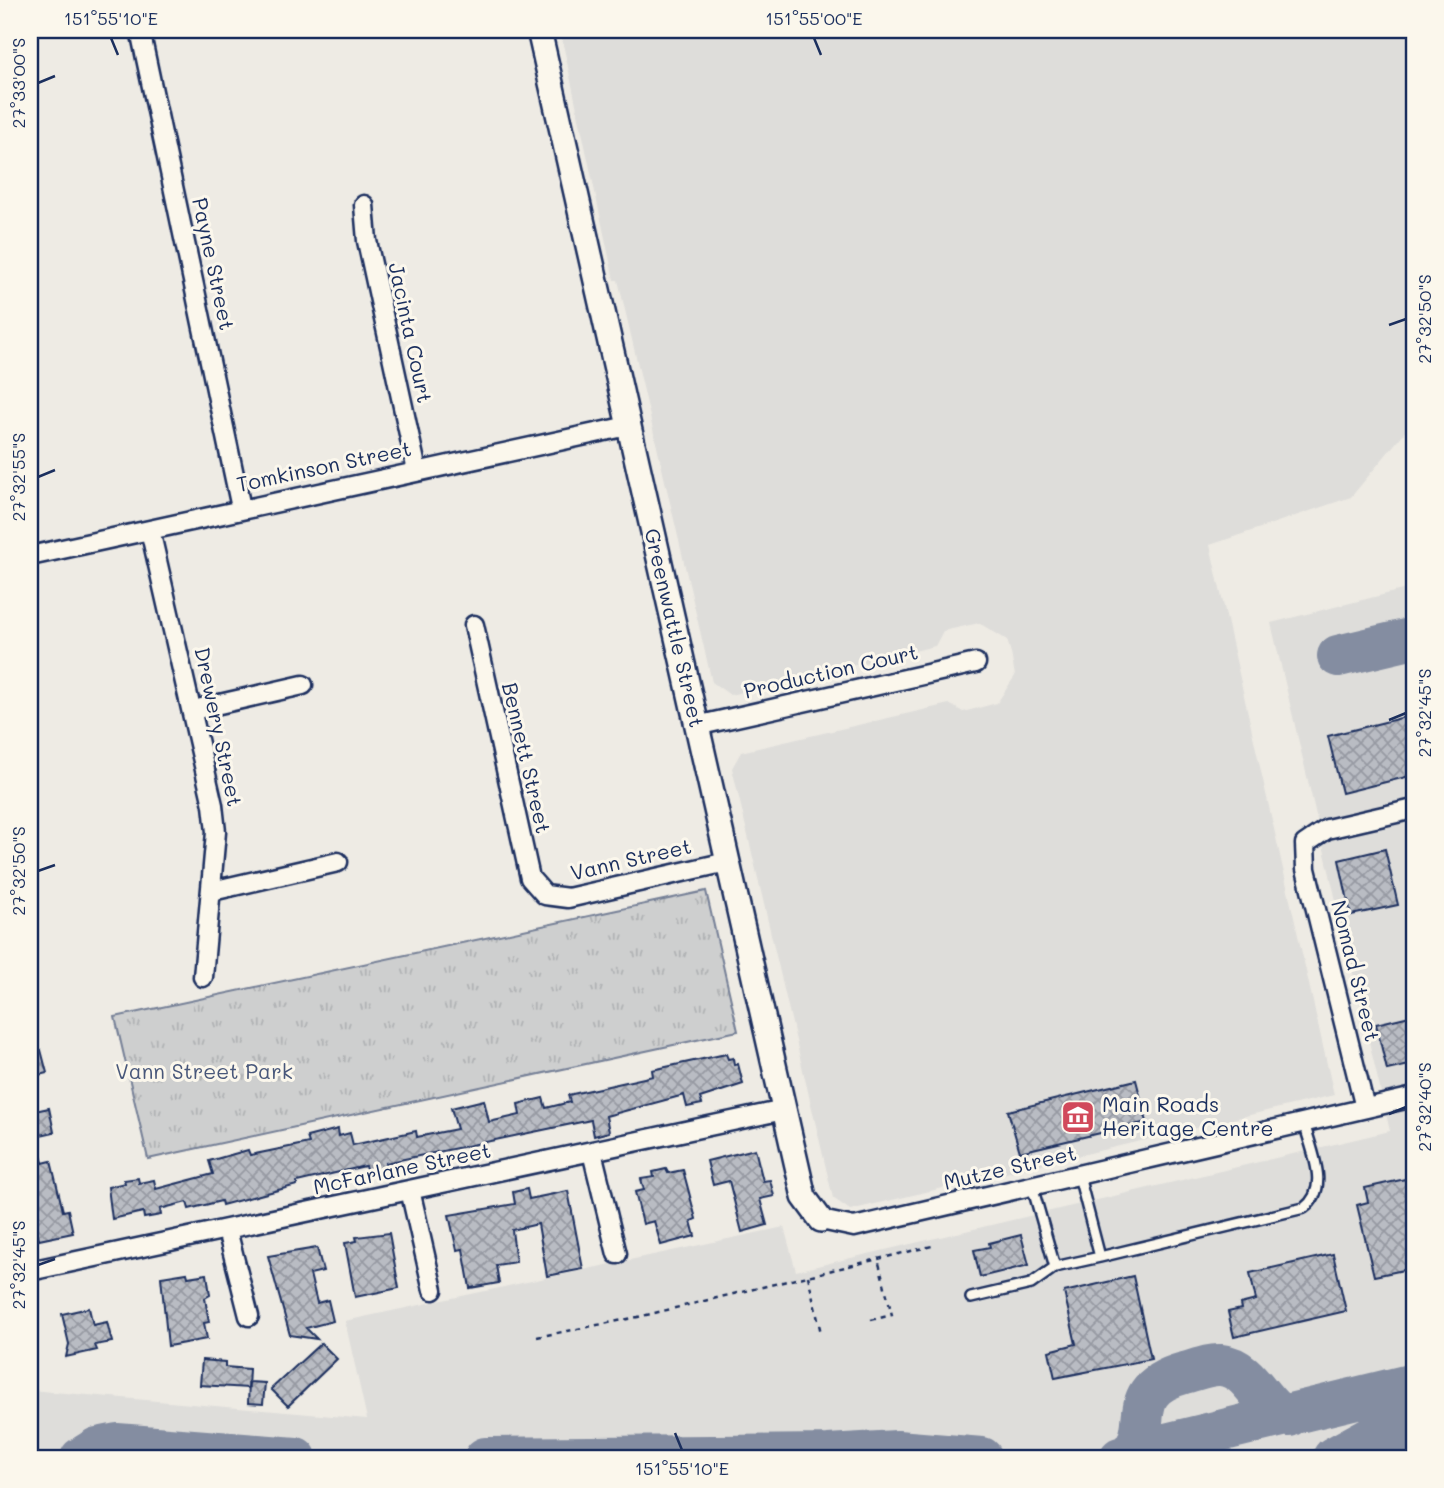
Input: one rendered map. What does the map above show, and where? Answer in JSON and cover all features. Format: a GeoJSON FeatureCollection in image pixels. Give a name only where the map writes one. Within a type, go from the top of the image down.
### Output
{"type":"FeatureCollection","features":[{"type":"Feature","properties":{"kind":"street","name":"Payne Street"},"geometry":{"type":"LineString","coordinates":[[141,30],[241,508]]}},
{"type":"Feature","properties":{"kind":"street","name":"Greenwattle Street"},"geometry":{"type":"LineString","coordinates":[[539,30],[804,1197],[821,1220]]}},
{"type":"Feature","properties":{"kind":"street","name":"Jacinta Court"},"geometry":{"type":"LineString","coordinates":[[364,205],[367,241],[417,471]]}},
{"type":"Feature","properties":{"kind":"street","name":"Tomkinson Street"},"geometry":{"type":"LineString","coordinates":[[30,556],[628,426]]}},
{"type":"Feature","properties":{"kind":"street","name":"Drewery Street"},"geometry":{"type":"LineString","coordinates":[[150,530],[213,805],[216,832],[203,978]]}},
{"type":"Feature","properties":{"kind":"street","name":"Bennett Street"},"geometry":{"type":"LineString","coordinates":[[474,625],[530,878],[545,895]]}},
{"type":"Feature","properties":{"kind":"street","name":"Production Court"},"geometry":{"type":"LineString","coordinates":[[696,726],[976,663]]}},
{"type":"Feature","properties":{"kind":"street"},"geometry":{"type":"LineString","coordinates":[[192,710],[303,685]]}},
{"type":"Feature","properties":{"kind":"street","name":"Nomad Street"},"geometry":{"type":"LineString","coordinates":[[1365,1108],[1306,869],[1305,844],[1327,829],[1414,809]]}},
{"type":"Feature","properties":{"kind":"street"},"geometry":{"type":"LineString","coordinates":[[212,891],[338,862]]}},
{"type":"Feature","properties":{"kind":"street","name":"Vann Street"},"geometry":{"type":"LineString","coordinates":[[545,895],[568,898],[727,862]]}},
{"type":"Feature","properties":{"kind":"street","name":"Mutze Street"},"geometry":{"type":"LineString","coordinates":[[821,1220],[854,1227],[1414,1097]]}},
{"type":"Feature","properties":{"kind":"street","name":"McFarlane Street"},"geometry":{"type":"LineString","coordinates":[[30,1271],[784,1110]]}},
{"type":"Feature","properties":{"kind":"street"},"geometry":{"type":"LineString","coordinates":[[592,1152],[617,1254]]}},
{"type":"Feature","properties":{"kind":"street"},"geometry":{"type":"LineString","coordinates":[[410,1190],[433,1290]]}},
{"type":"Feature","properties":{"kind":"street"},"geometry":{"type":"LineString","coordinates":[[227,1230],[248,1316]]}},
{"type":"Feature","properties":{"kind":"lane"},"geometry":{"type":"LineString","coordinates":[[971,1298],[1031,1284],[1055,1267],[1304,1208],[1316,1199],[1319,1184],[1304,1122]]}},
{"type":"Feature","properties":{"kind":"lane"},"geometry":{"type":"LineString","coordinates":[[1079,1176],[1100,1257]]}},
{"type":"Feature","properties":{"kind":"lane"},"geometry":{"type":"LineString","coordinates":[[1032,1186],[1055,1267]]}},
{"type":"Feature","properties":{"kind":"path"},"geometry":{"type":"LineString","coordinates":[[537,1337],[638,1317],[932,1245]]}},
{"type":"Feature","properties":{"kind":"path"},"geometry":{"type":"LineString","coordinates":[[871,1320],[892,1315],[878,1259]]}},
{"type":"Feature","properties":{"kind":"path"},"geometry":{"type":"LineString","coordinates":[[808,1276],[821,1333]]}},
{"type":"Feature","properties":{"kind":"shaded area"},"geometry":{"type":"Polygon","coordinates":[[[560,30],[1414,30],[1414,421],[1351,497],[1210,545],[1334,1095],[850,1210],[833,1198],[732,768],[741,752],[949,704],[963,712],[997,703],[1015,676],[1011,653],[1007,640],[979,623],[943,631],[935,646],[730,695],[712,682],[618,280],[614,280],[560,30]]]}},
{"type":"Feature","properties":{"kind":"shaded area"},"geometry":{"type":"Polygon","coordinates":[[[1414,587],[1414,1458],[30,1458],[30,1390],[367,1419],[345,1321],[784,1227],[796,1271],[1390,1131],[1271,623],[1414,587]]]}},
{"type":"Feature","properties":{"kind":"green space","name":"Vann Street Park"},"geometry":{"type":"Polygon","coordinates":[[[706,891],[738,1031],[148,1159],[115,1017],[706,891]]]}},
{"type":"Feature","properties":{"kind":"building"},"geometry":{"type":"Polygon","coordinates":[[[1409,716],[1414,737],[1414,775],[1342,793],[1328,736],[1409,716]]]}},
{"type":"Feature","properties":{"kind":"building"},"geometry":{"type":"Polygon","coordinates":[[[1385,849],[1398,905],[1351,915],[1339,860],[1385,849]]]}},
{"type":"Feature","properties":{"kind":"building"},"geometry":{"type":"Polygon","coordinates":[[[1414,1015],[1414,1064],[1387,1070],[1376,1024],[1414,1015]]]}},
{"type":"Feature","properties":{"kind":"building"},"geometry":{"type":"Polygon","coordinates":[[[41,1050],[47,1073],[30,1077],[30,1053],[41,1050]]]}},
{"type":"Feature","properties":{"kind":"building"},"geometry":{"type":"Polygon","coordinates":[[[726,1054],[728,1059],[733,1058],[734,1065],[738,1064],[743,1084],[700,1098],[702,1104],[687,1107],[684,1095],[606,1116],[609,1132],[594,1136],[591,1120],[385,1163],[386,1169],[367,1174],[365,1166],[297,1182],[297,1185],[222,1205],[221,1201],[189,1209],[187,1202],[160,1209],[161,1215],[144,1218],[143,1212],[112,1219],[108,1187],[125,1183],[124,1180],[138,1178],[139,1183],[154,1180],[156,1189],[213,1174],[209,1161],[248,1150],[250,1155],[309,1143],[307,1137],[338,1129],[339,1136],[350,1133],[353,1145],[416,1131],[417,1137],[457,1129],[451,1108],[484,1100],[489,1122],[520,1115],[518,1104],[543,1098],[546,1108],[570,1102],[568,1095],[653,1076],[652,1070],[726,1054]]]}},
{"type":"Feature","properties":{"kind":"building","name":"Main Roads Heritage Centre"},"geometry":{"type":"Polygon","coordinates":[[[1136,1080],[1147,1122],[1020,1152],[1008,1111],[1136,1080]]]}},
{"type":"Feature","properties":{"kind":"building"},"geometry":{"type":"Polygon","coordinates":[[[49,1108],[54,1132],[36,1136],[43,1163],[51,1161],[63,1211],[68,1210],[73,1233],[39,1240],[38,1236],[30,1237],[30,1112],[49,1108]]]}},
{"type":"Feature","properties":{"kind":"building"},"geometry":{"type":"Polygon","coordinates":[[[755,1149],[763,1181],[770,1180],[774,1196],[760,1199],[767,1225],[742,1232],[729,1181],[713,1185],[707,1161],[755,1149]]]}},
{"type":"Feature","properties":{"kind":"building"},"geometry":{"type":"Polygon","coordinates":[[[666,1169],[668,1173],[683,1170],[696,1219],[691,1221],[695,1236],[661,1245],[654,1221],[643,1224],[635,1192],[644,1190],[641,1179],[654,1177],[653,1172],[666,1169]]]}},
{"type":"Feature","properties":{"kind":"building"},"geometry":{"type":"Polygon","coordinates":[[[1414,1177],[1414,1268],[1374,1276],[1357,1205],[1368,1202],[1365,1188],[1414,1177]]]}},
{"type":"Feature","properties":{"kind":"building"},"geometry":{"type":"Polygon","coordinates":[[[527,1189],[529,1199],[568,1191],[583,1269],[547,1276],[538,1224],[512,1230],[516,1262],[496,1265],[499,1283],[470,1288],[463,1249],[457,1250],[449,1215],[515,1204],[513,1192],[527,1189]]]}},
{"type":"Feature","properties":{"kind":"building"},"geometry":{"type":"Polygon","coordinates":[[[389,1233],[399,1288],[355,1297],[345,1243],[357,1241],[356,1237],[389,1233]]]}},
{"type":"Feature","properties":{"kind":"building"},"geometry":{"type":"Polygon","coordinates":[[[1021,1235],[1029,1265],[980,1277],[974,1250],[990,1247],[989,1243],[1021,1235]]]}},
{"type":"Feature","properties":{"kind":"building"},"geometry":{"type":"Polygon","coordinates":[[[317,1248],[323,1271],[310,1274],[317,1303],[328,1300],[333,1321],[306,1328],[317,1339],[290,1335],[268,1256],[317,1248]]]}},
{"type":"Feature","properties":{"kind":"building"},"geometry":{"type":"Polygon","coordinates":[[[1333,1254],[1346,1311],[1234,1337],[1228,1312],[1241,1309],[1240,1304],[1256,1300],[1250,1273],[1333,1254]]]}},
{"type":"Feature","properties":{"kind":"building"},"geometry":{"type":"Polygon","coordinates":[[[187,1273],[188,1277],[207,1274],[210,1295],[205,1298],[209,1322],[204,1323],[207,1339],[168,1346],[161,1277],[187,1273]]]}},
{"type":"Feature","properties":{"kind":"building"},"geometry":{"type":"Polygon","coordinates":[[[1133,1276],[1151,1359],[1055,1378],[1049,1351],[1076,1344],[1064,1292],[1133,1276]]]}},
{"type":"Feature","properties":{"kind":"building"},"geometry":{"type":"Polygon","coordinates":[[[89,1308],[93,1325],[107,1322],[112,1342],[95,1345],[97,1350],[66,1357],[69,1344],[62,1314],[89,1308]]]}},
{"type":"Feature","properties":{"kind":"building"},"geometry":{"type":"Polygon","coordinates":[[[321,1343],[337,1359],[288,1406],[271,1389],[321,1343]]]}},
{"type":"Feature","properties":{"kind":"building"},"geometry":{"type":"Polygon","coordinates":[[[202,1360],[225,1362],[225,1367],[249,1369],[248,1388],[200,1385],[202,1360]]]}},
{"type":"Feature","properties":{"kind":"building"},"geometry":{"type":"Polygon","coordinates":[[[249,1382],[265,1383],[263,1404],[248,1403],[249,1382]]]}},
{"type":"Feature","properties":{"kind":"taxiway"},"geometry":{"type":"LineString","coordinates":[[1338,656],[1414,638]]}},
{"type":"Feature","properties":{"kind":"taxiway"},"geometry":{"type":"LineString","coordinates":[[1127,1456],[1136,1445],[1146,1400],[1152,1390],[1164,1381],[1207,1366],[1221,1365],[1242,1374],[1272,1408],[1289,1416]]}},
{"type":"Feature","properties":{"kind":"taxiway"},"geometry":{"type":"LineString","coordinates":[[1120,1458],[1158,1446],[1414,1384]]}},
{"type":"Feature","properties":{"kind":"taxiway"},"geometry":{"type":"LineString","coordinates":[[1333,1458],[1371,1437],[1414,1404]]}},
{"type":"Feature","properties":{"kind":"taxiway"},"geometry":{"type":"LineString","coordinates":[[1405,1458],[1403,1429],[1414,1406]]}},
{"type":"Feature","properties":{"kind":"taxiway"},"geometry":{"type":"LineString","coordinates":[[81,1458],[97,1448],[117,1444],[296,1458]]}},
{"type":"Feature","properties":{"kind":"taxiway"},"geometry":{"type":"LineString","coordinates":[[485,1458],[828,1455],[897,1451],[982,1458]]}},
{"type":"Feature","properties":{"kind":"place","name":"Main Roads Heritage Centre"},"geometry":{"type":"Point","coordinates":[1078,1117]}}]}
